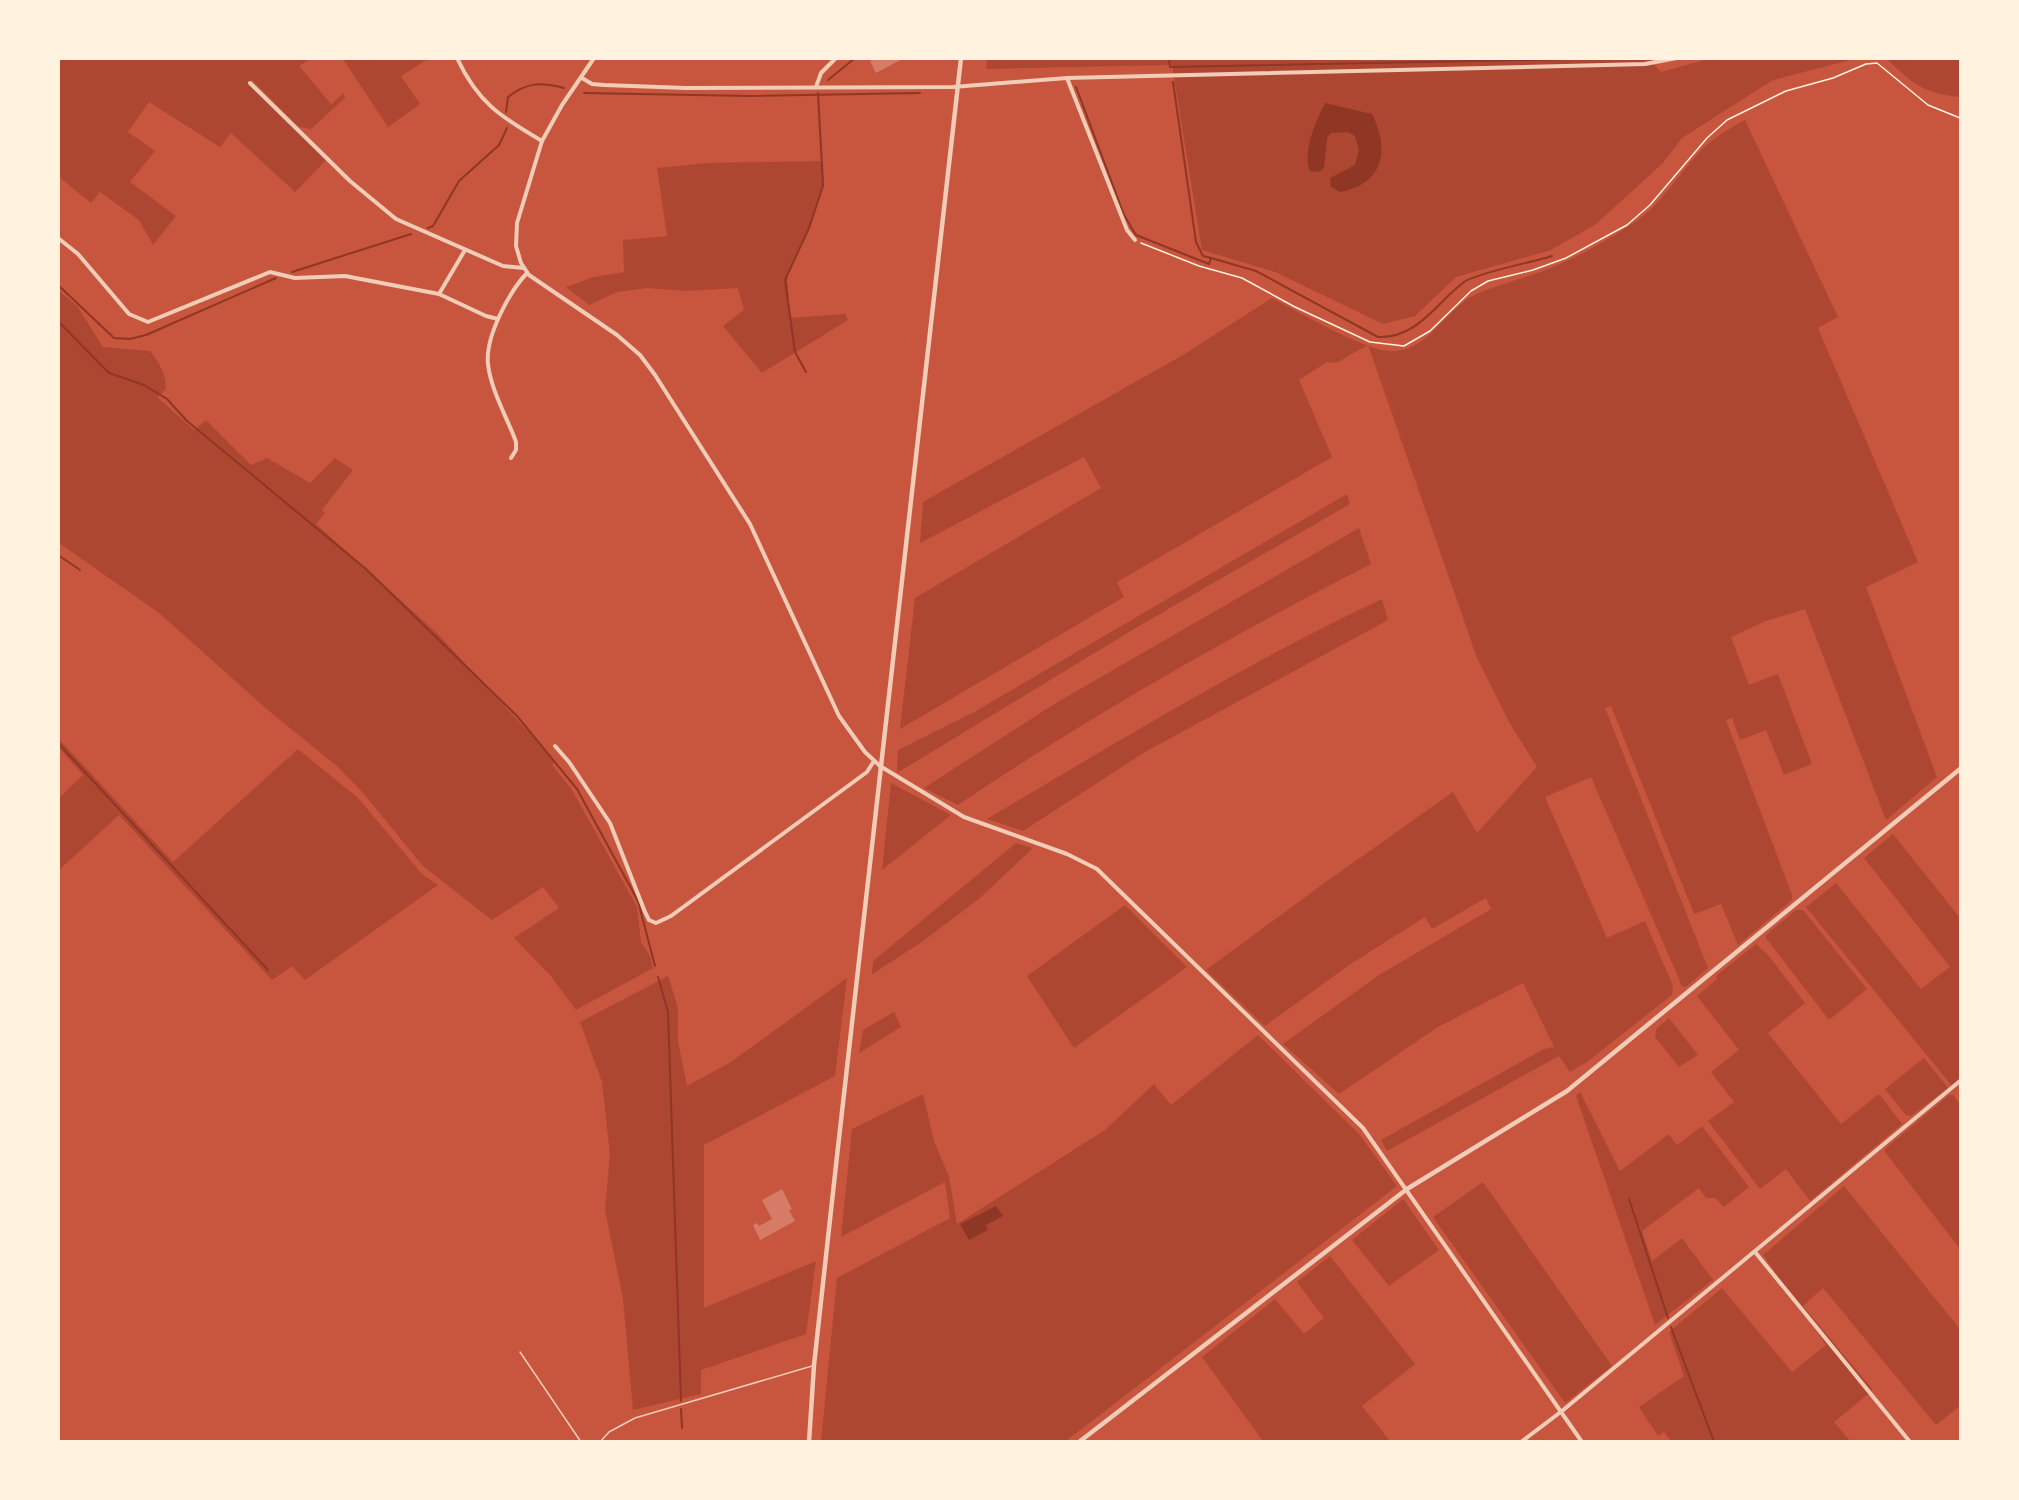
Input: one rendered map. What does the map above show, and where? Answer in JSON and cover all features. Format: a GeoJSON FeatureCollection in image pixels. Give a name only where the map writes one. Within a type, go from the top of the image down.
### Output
{"type":"FeatureCollection","features":[{"type":"Feature","properties":{"kind":"street"},"geometry":{"type":"LineString","coordinates":[[457,58],[469,84],[484,100],[504,118],[542,141]]}},
{"type":"Feature","properties":{"kind":"street"},"geometry":{"type":"LineString","coordinates":[[594,58],[554,118],[542,141],[516,231],[518,255],[528,274],[617,335],[640,355],[655,375],[768,556],[839,716],[865,752],[880,766],[964,817],[1067,854],[1097,869],[1363,1128],[1582,1442]]}},
{"type":"Feature","properties":{"kind":"street"},"geometry":{"type":"LineString","coordinates":[[816,87],[821,73],[836,58]]}},
{"type":"Feature","properties":{"kind":"street"},"geometry":{"type":"LineString","coordinates":[[809,1442],[814,1365],[961,58]]}},
{"type":"Feature","properties":{"kind":"street"},"geometry":{"type":"LineString","coordinates":[[582,78],[592,84],[686,88],[958,86],[1067,78],[1645,64],[1677,58]]}},
{"type":"Feature","properties":{"kind":"street"},"geometry":{"type":"LineString","coordinates":[[1067,78],[1127,230],[1135,240]]}},
{"type":"Feature","properties":{"kind":"street"},"geometry":{"type":"LineString","coordinates":[[250,83],[350,181],[396,219],[503,266],[524,268]]}},
{"type":"Feature","properties":{"kind":"street"},"geometry":{"type":"LineString","coordinates":[[58,238],[78,254],[129,314],[148,322],[270,272],[295,278],[345,276],[440,294],[498,319]]}},
{"type":"Feature","properties":{"kind":"street"},"geometry":{"type":"LineString","coordinates":[[440,294],[465,250]]}},
{"type":"Feature","properties":{"kind":"street"},"geometry":{"type":"LineString","coordinates":[[511,458],[514,455],[516,442],[491,379],[487,361],[498,319],[528,274]]}},
{"type":"Feature","properties":{"kind":"street"},"geometry":{"type":"LineString","coordinates":[[555,746],[574,769],[610,824],[645,912],[649,920],[656,923],[671,916],[744,864],[867,772],[874,761]]}},
{"type":"Feature","properties":{"kind":"street"},"geometry":{"type":"LineString","coordinates":[[1079,1442],[1407,1189],[1567,1091],[1960,769]]}},
{"type":"Feature","properties":{"kind":"street"},"geometry":{"type":"LineString","coordinates":[[1521,1442],[1562,1411],[1960,1082]]}},
{"type":"Feature","properties":{"kind":"street"},"geometry":{"type":"LineString","coordinates":[[1755,1252],[1910,1442]]}},
{"type":"Feature","properties":{"kind":"lane"},"geometry":{"type":"LineString","coordinates":[[520,1352],[581,1442]]}},
{"type":"Feature","properties":{"kind":"lane"},"geometry":{"type":"LineString","coordinates":[[600,1442],[609,1432],[635,1418],[814,1365]]}},
{"type":"Feature","properties":{"kind":"path"},"geometry":{"type":"LineString","coordinates":[[1135,240],[1199,266],[1242,278],[1295,307],[1370,342],[1404,346],[1430,331],[1471,291],[1488,281],[1533,270],[1566,258],[1627,225],[1650,205],[1707,138],[1728,120],[1786,91],[1833,78],[1866,64],[1877,63],[1928,105],[1960,118]]}},
{"type":"Feature","properties":{"kind":"shaded area"},"geometry":{"type":"Polygon","coordinates":[[[987,58],[1648,58],[1661,72],[1708,59],[1854,59],[1773,80],[1682,138],[1663,163],[1596,224],[1551,250],[1456,277],[1415,316],[1383,324],[1275,272],[1202,250],[1172,65],[986,69],[987,58]]]}},
{"type":"Feature","properties":{"kind":"shaded area"},"geometry":{"type":"Polygon","coordinates":[[[58,59],[310,59],[299,66],[331,104],[344,93],[345,98],[311,129],[299,127],[252,80],[248,84],[326,160],[295,192],[231,133],[220,147],[149,102],[128,132],[155,151],[130,182],[176,216],[153,245],[139,220],[100,192],[91,203],[59,177],[58,59]]]}},
{"type":"Feature","properties":{"kind":"shaded area"},"geometry":{"type":"Polygon","coordinates":[[[343,59],[428,59],[401,76],[420,104],[388,127],[343,59]]]}},
{"type":"Feature","properties":{"kind":"shaded area"},"geometry":{"type":"Polygon","coordinates":[[[1887,59],[1960,59],[1960,97],[1937,93],[1919,86],[1887,59]]]}},
{"type":"Feature","properties":{"kind":"shaded area"},"geometry":{"type":"Polygon","coordinates":[[[1325,103],[1372,114],[1381,140],[1379,164],[1374,173],[1366,182],[1340,192],[1331,187],[1330,178],[1355,165],[1359,150],[1355,136],[1348,132],[1331,133],[1327,138],[1324,168],[1319,172],[1310,171],[1308,163],[1311,137],[1325,103]]]}},
{"type":"Feature","properties":{"kind":"shaded area"},"geometry":{"type":"Polygon","coordinates":[[[1745,120],[1838,317],[1818,328],[1918,562],[1866,587],[1937,777],[1886,820],[1805,609],[1766,621],[1731,637],[1749,685],[1778,674],[1812,764],[1784,775],[1766,730],[1740,740],[1732,718],[1726,720],[1792,895],[1792,900],[1738,945],[1721,904],[1694,914],[1611,706],[1605,708],[1708,968],[1686,987],[1682,986],[1591,777],[1545,797],[1607,938],[1645,921],[1673,986],[1672,995],[1587,1062],[1570,1072],[1559,1056],[1387,1151],[1381,1140],[1544,1049],[1554,1047],[1523,983],[1438,1027],[1339,1094],[1283,1044],[1379,975],[1491,909],[1486,898],[1432,929],[1425,917],[1349,965],[1265,1026],[1206,970],[1453,792],[1477,833],[1537,767],[1509,722],[1477,658],[1368,346],[1388,351],[1412,347],[1431,333],[1457,307],[1473,296],[1555,266],[1613,236],[1653,207],[1707,145],[1745,120]]]}},
{"type":"Feature","properties":{"kind":"shaded area"},"geometry":{"type":"Polygon","coordinates":[[[823,161],[824,182],[810,228],[787,273],[790,318],[845,314],[848,320],[762,373],[723,326],[744,310],[738,288],[687,291],[647,288],[617,292],[589,305],[566,287],[594,277],[624,272],[623,240],[667,236],[657,168],[707,163],[823,161]]]}},
{"type":"Feature","properties":{"kind":"shaded area"},"geometry":{"type":"Polygon","coordinates":[[[58,290],[77,306],[103,347],[150,351],[161,368],[166,383],[166,389],[157,397],[194,430],[206,420],[251,465],[267,458],[310,483],[335,458],[353,470],[322,510],[325,513],[316,524],[437,633],[555,761],[552,765],[572,790],[637,907],[641,942],[650,956],[653,968],[576,1010],[550,975],[514,938],[559,908],[543,887],[492,920],[423,866],[363,793],[338,767],[269,711],[159,613],[59,543],[58,290]]]}},
{"type":"Feature","properties":{"kind":"shaded area"},"geometry":{"type":"Polygon","coordinates":[[[1272,298],[1346,337],[1367,345],[1336,363],[1327,362],[1299,380],[1332,457],[1117,582],[1124,597],[900,729],[915,598],[1101,488],[1084,457],[920,543],[923,502],[1183,355],[1272,298]]]}},
{"type":"Feature","properties":{"kind":"shaded area"},"geometry":{"type":"Polygon","coordinates":[[[1347,494],[1350,504],[1139,626],[897,773],[898,750],[976,711],[1347,494]]]}},
{"type":"Feature","properties":{"kind":"shaded area"},"geometry":{"type":"Polygon","coordinates":[[[1359,528],[1371,564],[1161,678],[1058,740],[958,805],[924,788],[1056,703],[1359,528]]]}},
{"type":"Feature","properties":{"kind":"shaded area"},"geometry":{"type":"Polygon","coordinates":[[[1382,599],[1388,620],[1145,752],[1023,831],[987,819],[1232,676],[1382,599]]]}},
{"type":"Feature","properties":{"kind":"shaded area"},"geometry":{"type":"Polygon","coordinates":[[[59,739],[173,862],[298,749],[358,798],[422,874],[438,885],[305,980],[292,966],[272,980],[119,815],[59,870],[59,798],[83,775],[59,748],[59,739]]]}},
{"type":"Feature","properties":{"kind":"shaded area"},"geometry":{"type":"Polygon","coordinates":[[[891,783],[951,815],[882,870],[891,783]]]}},
{"type":"Feature","properties":{"kind":"shaded area"},"geometry":{"type":"Polygon","coordinates":[[[1893,834],[1960,918],[1960,1078],[1952,1086],[1806,907],[1836,883],[1921,989],[1950,967],[1864,858],[1893,834]]]}},
{"type":"Feature","properties":{"kind":"shaded area"},"geometry":{"type":"Polygon","coordinates":[[[1016,843],[1033,848],[980,898],[919,944],[872,974],[873,961],[1016,843]]]}},
{"type":"Feature","properties":{"kind":"shaded area"},"geometry":{"type":"Polygon","coordinates":[[[1125,905],[1187,967],[1074,1048],[1027,976],[1125,905]]]}},
{"type":"Feature","properties":{"kind":"shaded area"},"geometry":{"type":"Polygon","coordinates":[[[1796,910],[1803,910],[1867,989],[1829,1020],[1766,938],[1766,935],[1796,910]]]}},
{"type":"Feature","properties":{"kind":"shaded area"},"geometry":{"type":"Polygon","coordinates":[[[1756,944],[1768,955],[1805,1003],[1768,1033],[1841,1124],[1879,1094],[1902,1124],[1810,1201],[1786,1169],[1760,1189],[1708,1121],[1734,1102],[1711,1072],[1739,1050],[1697,996],[1717,979],[1716,976],[1756,944]]]}},
{"type":"Feature","properties":{"kind":"shaded area"},"geometry":{"type":"Polygon","coordinates":[[[668,976],[678,1008],[678,1042],[687,1086],[731,1062],[847,978],[835,1076],[704,1145],[704,1308],[816,1261],[806,1334],[701,1370],[701,1394],[633,1410],[623,1299],[605,1210],[610,1154],[602,1082],[580,1022],[668,976]]]}},
{"type":"Feature","properties":{"kind":"shaded area"},"geometry":{"type":"Polygon","coordinates":[[[894,1012],[901,1027],[859,1053],[863,1030],[894,1012]]]}},
{"type":"Feature","properties":{"kind":"shaded area"},"geometry":{"type":"Polygon","coordinates":[[[1669,1018],[1698,1055],[1679,1067],[1655,1037],[1656,1029],[1669,1018]]]}},
{"type":"Feature","properties":{"kind":"shaded area"},"geometry":{"type":"Polygon","coordinates":[[[1258,1035],[1359,1134],[1397,1186],[1066,1441],[821,1442],[837,1278],[950,1218],[945,1182],[841,1237],[852,1129],[923,1094],[934,1141],[949,1176],[957,1224],[1105,1130],[1154,1084],[1171,1105],[1258,1035]]]}},
{"type":"Feature","properties":{"kind":"shaded area"},"geometry":{"type":"Polygon","coordinates":[[[1924,1058],[1948,1088],[1911,1116],[1906,1115],[1885,1089],[1924,1058]]]}},
{"type":"Feature","properties":{"kind":"shaded area"},"geometry":{"type":"Polygon","coordinates":[[[1580,1092],[1620,1171],[1669,1134],[1677,1145],[1702,1126],[1749,1187],[1724,1207],[1715,1198],[1706,1198],[1699,1188],[1642,1231],[1652,1261],[1682,1238],[1713,1280],[1655,1325],[1576,1096],[1580,1092]]]}},
{"type":"Feature","properties":{"kind":"shaded area"},"geometry":{"type":"Polygon","coordinates":[[[1949,1095],[1953,1095],[1960,1104],[1960,1249],[1885,1152],[1885,1149],[1949,1095]]]}},
{"type":"Feature","properties":{"kind":"shaded area"},"geometry":{"type":"Polygon","coordinates":[[[1483,1182],[1612,1366],[1565,1403],[1433,1217],[1483,1182]]]}},
{"type":"Feature","properties":{"kind":"shaded area"},"geometry":{"type":"Polygon","coordinates":[[[1844,1186],[1960,1329],[1960,1406],[1936,1425],[1823,1288],[1803,1306],[1873,1390],[1834,1422],[1850,1441],[1671,1441],[1664,1432],[1658,1436],[1639,1407],[1684,1376],[1669,1332],[1722,1288],[1792,1372],[1826,1345],[1763,1255],[1844,1186]]]}},
{"type":"Feature","properties":{"kind":"shaded area"},"geometry":{"type":"Polygon","coordinates":[[[1403,1199],[1439,1250],[1389,1286],[1352,1240],[1403,1199]]]}},
{"type":"Feature","properties":{"kind":"shaded area"},"geometry":{"type":"Polygon","coordinates":[[[996,1206],[1003,1216],[986,1225],[988,1230],[969,1240],[960,1224],[996,1206]]]}},
{"type":"Feature","properties":{"kind":"shaded area"},"geometry":{"type":"Polygon","coordinates":[[[1330,1256],[1415,1364],[1362,1406],[1390,1441],[1263,1441],[1202,1357],[1275,1299],[1304,1334],[1324,1318],[1297,1282],[1330,1256]]]}},
{"type":"Feature","properties":{"kind":"building"},"geometry":{"type":"Polygon","coordinates":[[[876,58],[904,58],[876,73],[870,61],[876,58]]]}},
{"type":"Feature","properties":{"kind":"building"},"geometry":{"type":"Polygon","coordinates":[[[782,1189],[795,1221],[760,1240],[753,1225],[757,1223],[759,1226],[772,1219],[762,1200],[782,1189]]]}},
{"type":"Feature","properties":{"kind":"waterway"},"geometry":{"type":"LineString","coordinates":[[828,80],[855,58]]}},
{"type":"Feature","properties":{"kind":"waterway"},"geometry":{"type":"LineString","coordinates":[[1169,58],[1170,67],[1623,58]]}},
{"type":"Feature","properties":{"kind":"waterway"},"geometry":{"type":"LineString","coordinates":[[1076,87],[1124,215],[1136,235],[1209,264],[1211,258],[1203,256],[1196,242],[1173,82]]}},
{"type":"Feature","properties":{"kind":"waterway"},"geometry":{"type":"LineString","coordinates":[[506,112],[508,97],[522,88],[541,84],[564,88]]}},
{"type":"Feature","properties":{"kind":"waterway"},"geometry":{"type":"LineString","coordinates":[[584,93],[750,96],[920,93]]}},
{"type":"Feature","properties":{"kind":"waterway"},"geometry":{"type":"LineString","coordinates":[[806,372],[795,352],[785,280],[809,228],[823,186],[818,93]]}},
{"type":"Feature","properties":{"kind":"waterway"},"geometry":{"type":"LineString","coordinates":[[428,228],[433,226],[459,181],[499,145],[507,128]]}},
{"type":"Feature","properties":{"kind":"waterway"},"geometry":{"type":"LineString","coordinates":[[292,272],[411,234]]}},
{"type":"Feature","properties":{"kind":"waterway"},"geometry":{"type":"LineString","coordinates":[[1211,258],[1256,271],[1378,337],[1392,336],[1415,326],[1454,290],[1470,279],[1552,256]]}},
{"type":"Feature","properties":{"kind":"waterway"},"geometry":{"type":"LineString","coordinates":[[58,285],[114,338],[130,339],[146,335],[276,278]]}},
{"type":"Feature","properties":{"kind":"waterway"},"geometry":{"type":"LineString","coordinates":[[58,321],[109,373],[144,385],[167,399],[187,421],[366,569],[517,716],[577,789],[638,901],[655,966]]}},
{"type":"Feature","properties":{"kind":"waterway"},"geometry":{"type":"LineString","coordinates":[[58,555],[80,570]]}},
{"type":"Feature","properties":{"kind":"waterway"},"geometry":{"type":"LineString","coordinates":[[58,743],[268,970]]}},
{"type":"Feature","properties":{"kind":"waterway"},"geometry":{"type":"LineString","coordinates":[[658,977],[668,1012],[681,1401]]}},
{"type":"Feature","properties":{"kind":"waterway"},"geometry":{"type":"LineString","coordinates":[[1629,1199],[1668,1318]]}},
{"type":"Feature","properties":{"kind":"waterway"},"geometry":{"type":"LineString","coordinates":[[1671,1327],[1714,1442]]}},
{"type":"Feature","properties":{"kind":"waterway"},"geometry":{"type":"LineString","coordinates":[[681,1409],[682,1428]]}}]}
